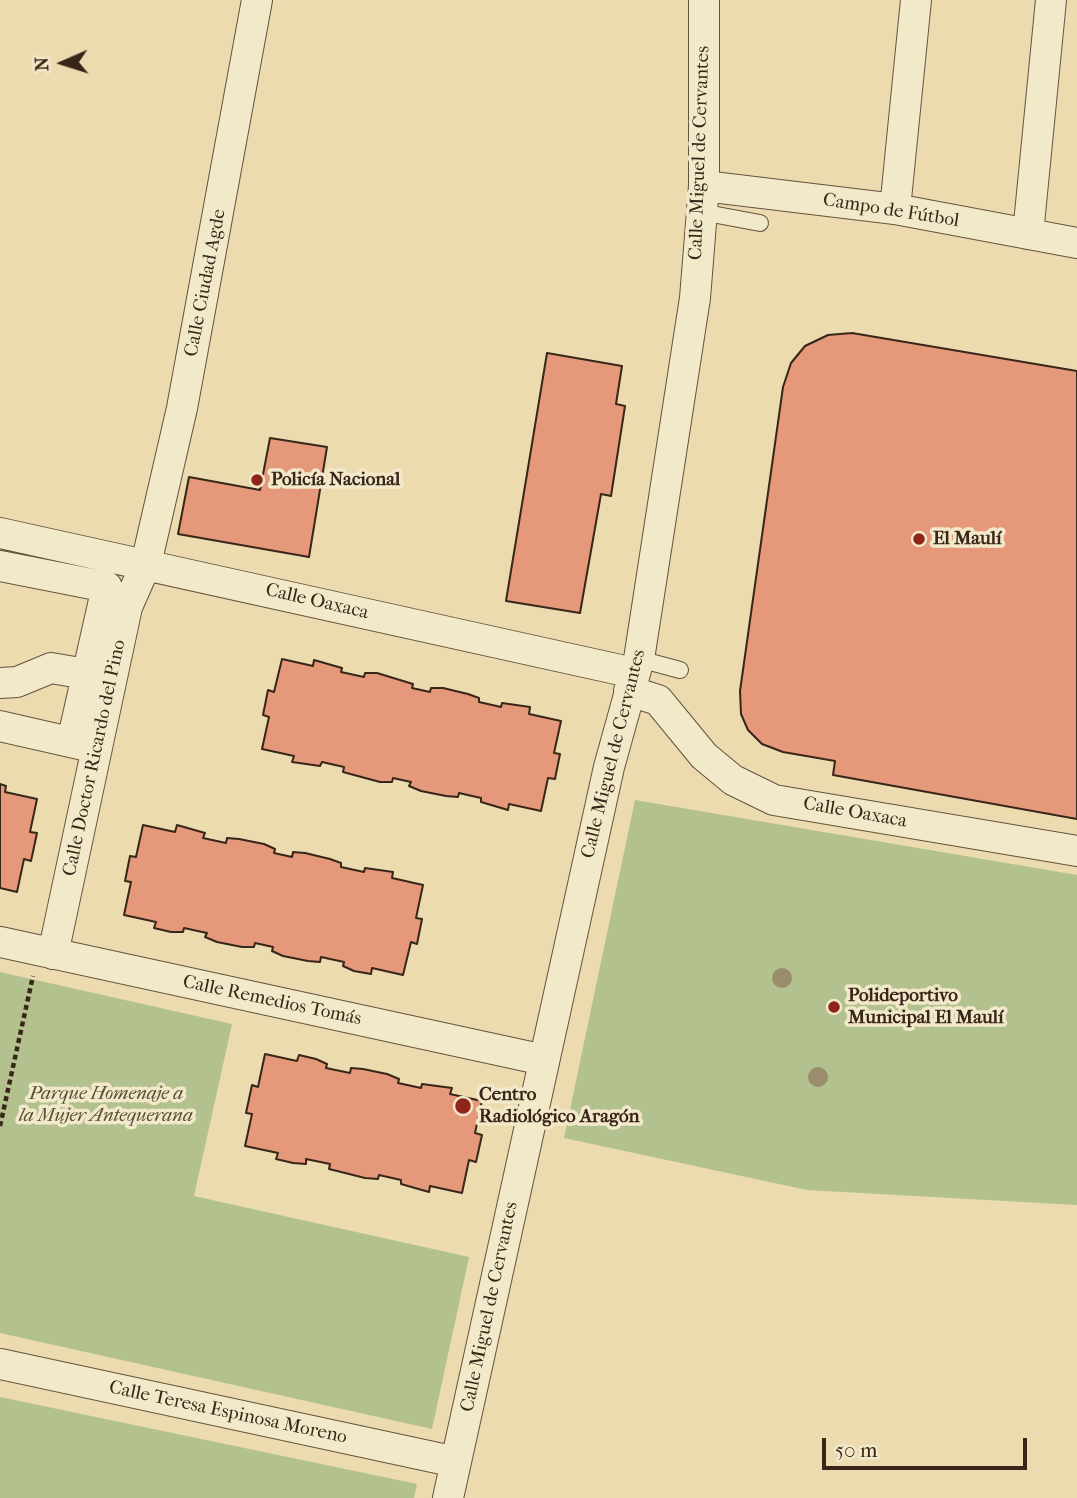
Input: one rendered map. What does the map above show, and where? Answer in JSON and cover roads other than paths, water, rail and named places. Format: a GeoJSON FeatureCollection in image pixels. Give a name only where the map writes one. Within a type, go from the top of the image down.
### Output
{"type":"FeatureCollection","features":[{"type":"Feature","properties":{"kind":"street","name":"Calle Ciudad Agde"},"geometry":{"type":"LineString","coordinates":[[146,564],[182,408],[257,0]]}},
{"type":"Feature","properties":{"kind":"street","name":"Calle Miguel de Cervantes"},"geometry":{"type":"LineString","coordinates":[[448,1498],[609,767],[634,674],[695,298],[703,199],[704,0]]}},
{"type":"Feature","properties":{"kind":"street"},"geometry":{"type":"LineString","coordinates":[[895,209],[916,0]]}},
{"type":"Feature","properties":{"kind":"street"},"geometry":{"type":"LineString","coordinates":[[1028,234],[1051,0]]}},
{"type":"Feature","properties":{"kind":"street","name":"Campo de Fútbol"},"geometry":{"type":"LineString","coordinates":[[703,199],[895,209],[1077,243]]}},
{"type":"Feature","properties":{"kind":"street","name":"Calle Oaxaca"},"geometry":{"type":"LineString","coordinates":[[0,533],[634,674],[704,756],[733,780],[774,800],[1077,851]]}},
{"type":"Feature","properties":{"kind":"street","name":"Calle Doctor Ricardo del Pino"},"geometry":{"type":"LineString","coordinates":[[53,954],[127,607],[146,564]]}},
{"type":"Feature","properties":{"kind":"street"},"geometry":{"type":"LineString","coordinates":[[0,566],[107,587],[93,675],[78,744],[0,726]]}},
{"type":"Feature","properties":{"kind":"street"},"geometry":{"type":"LineString","coordinates":[[0,683],[18,682],[51,668],[93,675]]}},
{"type":"Feature","properties":{"kind":"street","name":"Calle Remedios Tomás"},"geometry":{"type":"LineString","coordinates":[[0,942],[544,1060]]}},
{"type":"Feature","properties":{"kind":"street","name":"Calle Teresa Espinosa Moreno"},"geometry":{"type":"LineString","coordinates":[[0,1364],[456,1462]]}},
{"type":"Feature","properties":{"kind":"lane"},"geometry":{"type":"LineString","coordinates":[[703,199],[760,223]]}},
{"type":"Feature","properties":{"kind":"lane"},"geometry":{"type":"LineString","coordinates":[[634,674],[680,670]]}},
{"type":"Feature","properties":{"kind":"place","name":"Policía Nacional"},"geometry":{"type":"Point","coordinates":[257,480]}},
{"type":"Feature","properties":{"kind":"place","name":"El Maulí"},"geometry":{"type":"Point","coordinates":[919,539]}},
{"type":"Feature","properties":{"kind":"place","name":"Polideportivo Municipal El Maulí"},"geometry":{"type":"Point","coordinates":[834,1007]}},
{"type":"Feature","properties":{"kind":"place","name":"Centro Radiológico Aragón"},"geometry":{"type":"Point","coordinates":[463,1106]}},
{"type":"Feature","properties":{"kind":"park label","name":"Parque Homenaje a la Mujer Antequerana"},"geometry":{"type":"Point","coordinates":[106,1105]}}]}
